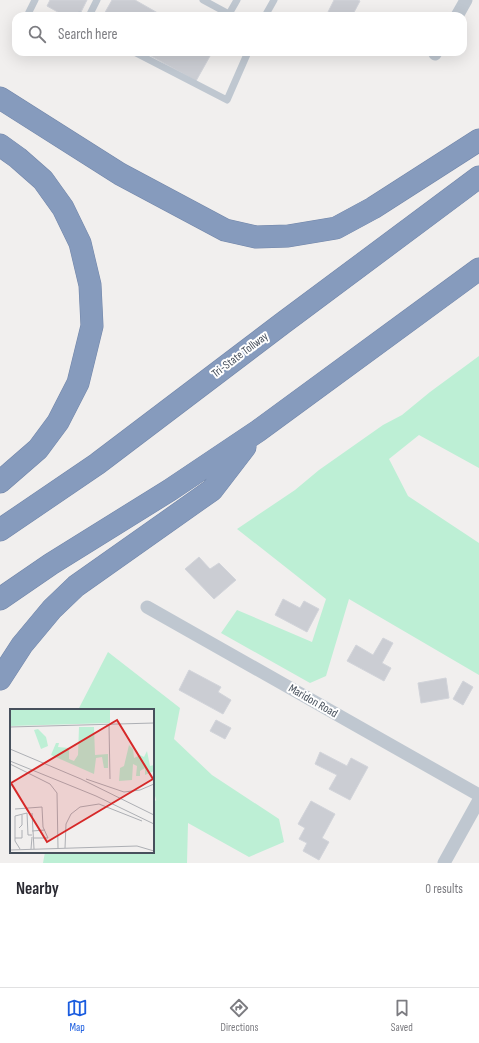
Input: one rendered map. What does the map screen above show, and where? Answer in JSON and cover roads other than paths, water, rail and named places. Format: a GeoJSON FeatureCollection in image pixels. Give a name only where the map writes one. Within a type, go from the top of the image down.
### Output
{"type":"FeatureCollection","features":[{"type":"Feature","properties":{"kind":"highway"},"geometry":{"type":"LineString","coordinates":[[0,98],[120,174],[225,230],[256,237],[288,236],[336,228],[373,208],[479,140]]}},
{"type":"Feature","properties":{"kind":"highway"},"geometry":{"type":"LineString","coordinates":[[0,145],[18,158],[43,180],[63,208],[80,243],[90,285],[92,326],[78,382],[58,422],[38,449],[0,482]]}},
{"type":"Feature","properties":{"kind":"highway","name":"Tri-State Tollway"},"geometry":{"type":"LineString","coordinates":[[0,530],[97,464],[479,177]]}},
{"type":"Feature","properties":{"kind":"highway"},"geometry":{"type":"LineString","coordinates":[[0,599],[51,564],[170,490],[258,431],[479,269]]}},
{"type":"Feature","properties":{"kind":"highway"},"geometry":{"type":"LineString","coordinates":[[0,679],[22,645],[52,609],[76,586],[212,490],[258,431]]}},
{"type":"Feature","properties":{"kind":"street"},"geometry":{"type":"LineString","coordinates":[[458,12],[466,0]]}},
{"type":"Feature","properties":{"kind":"street","name":"Maridon Road"},"geometry":{"type":"LineString","coordinates":[[147,607],[479,795]]}},
{"type":"Feature","properties":{"kind":"street"},"geometry":{"type":"LineString","coordinates":[[444,863],[479,800]]}},
{"type":"Feature","properties":{"kind":"lane"},"geometry":{"type":"LineString","coordinates":[[29,12],[35,0]]}},
{"type":"Feature","properties":{"kind":"lane"},"geometry":{"type":"LineString","coordinates":[[203,0],[225,12]]}},
{"type":"Feature","properties":{"kind":"lane"},"geometry":{"type":"LineString","coordinates":[[232,12],[236,0]]}},
{"type":"Feature","properties":{"kind":"lane"},"geometry":{"type":"LineString","coordinates":[[268,12],[274,0]]}},
{"type":"Feature","properties":{"kind":"lane"},"geometry":{"type":"LineString","coordinates":[[90,12],[94,1]]}},
{"type":"Feature","properties":{"kind":"lane"},"geometry":{"type":"LineString","coordinates":[[142,56],[227,100],[246,56]]}}]}
